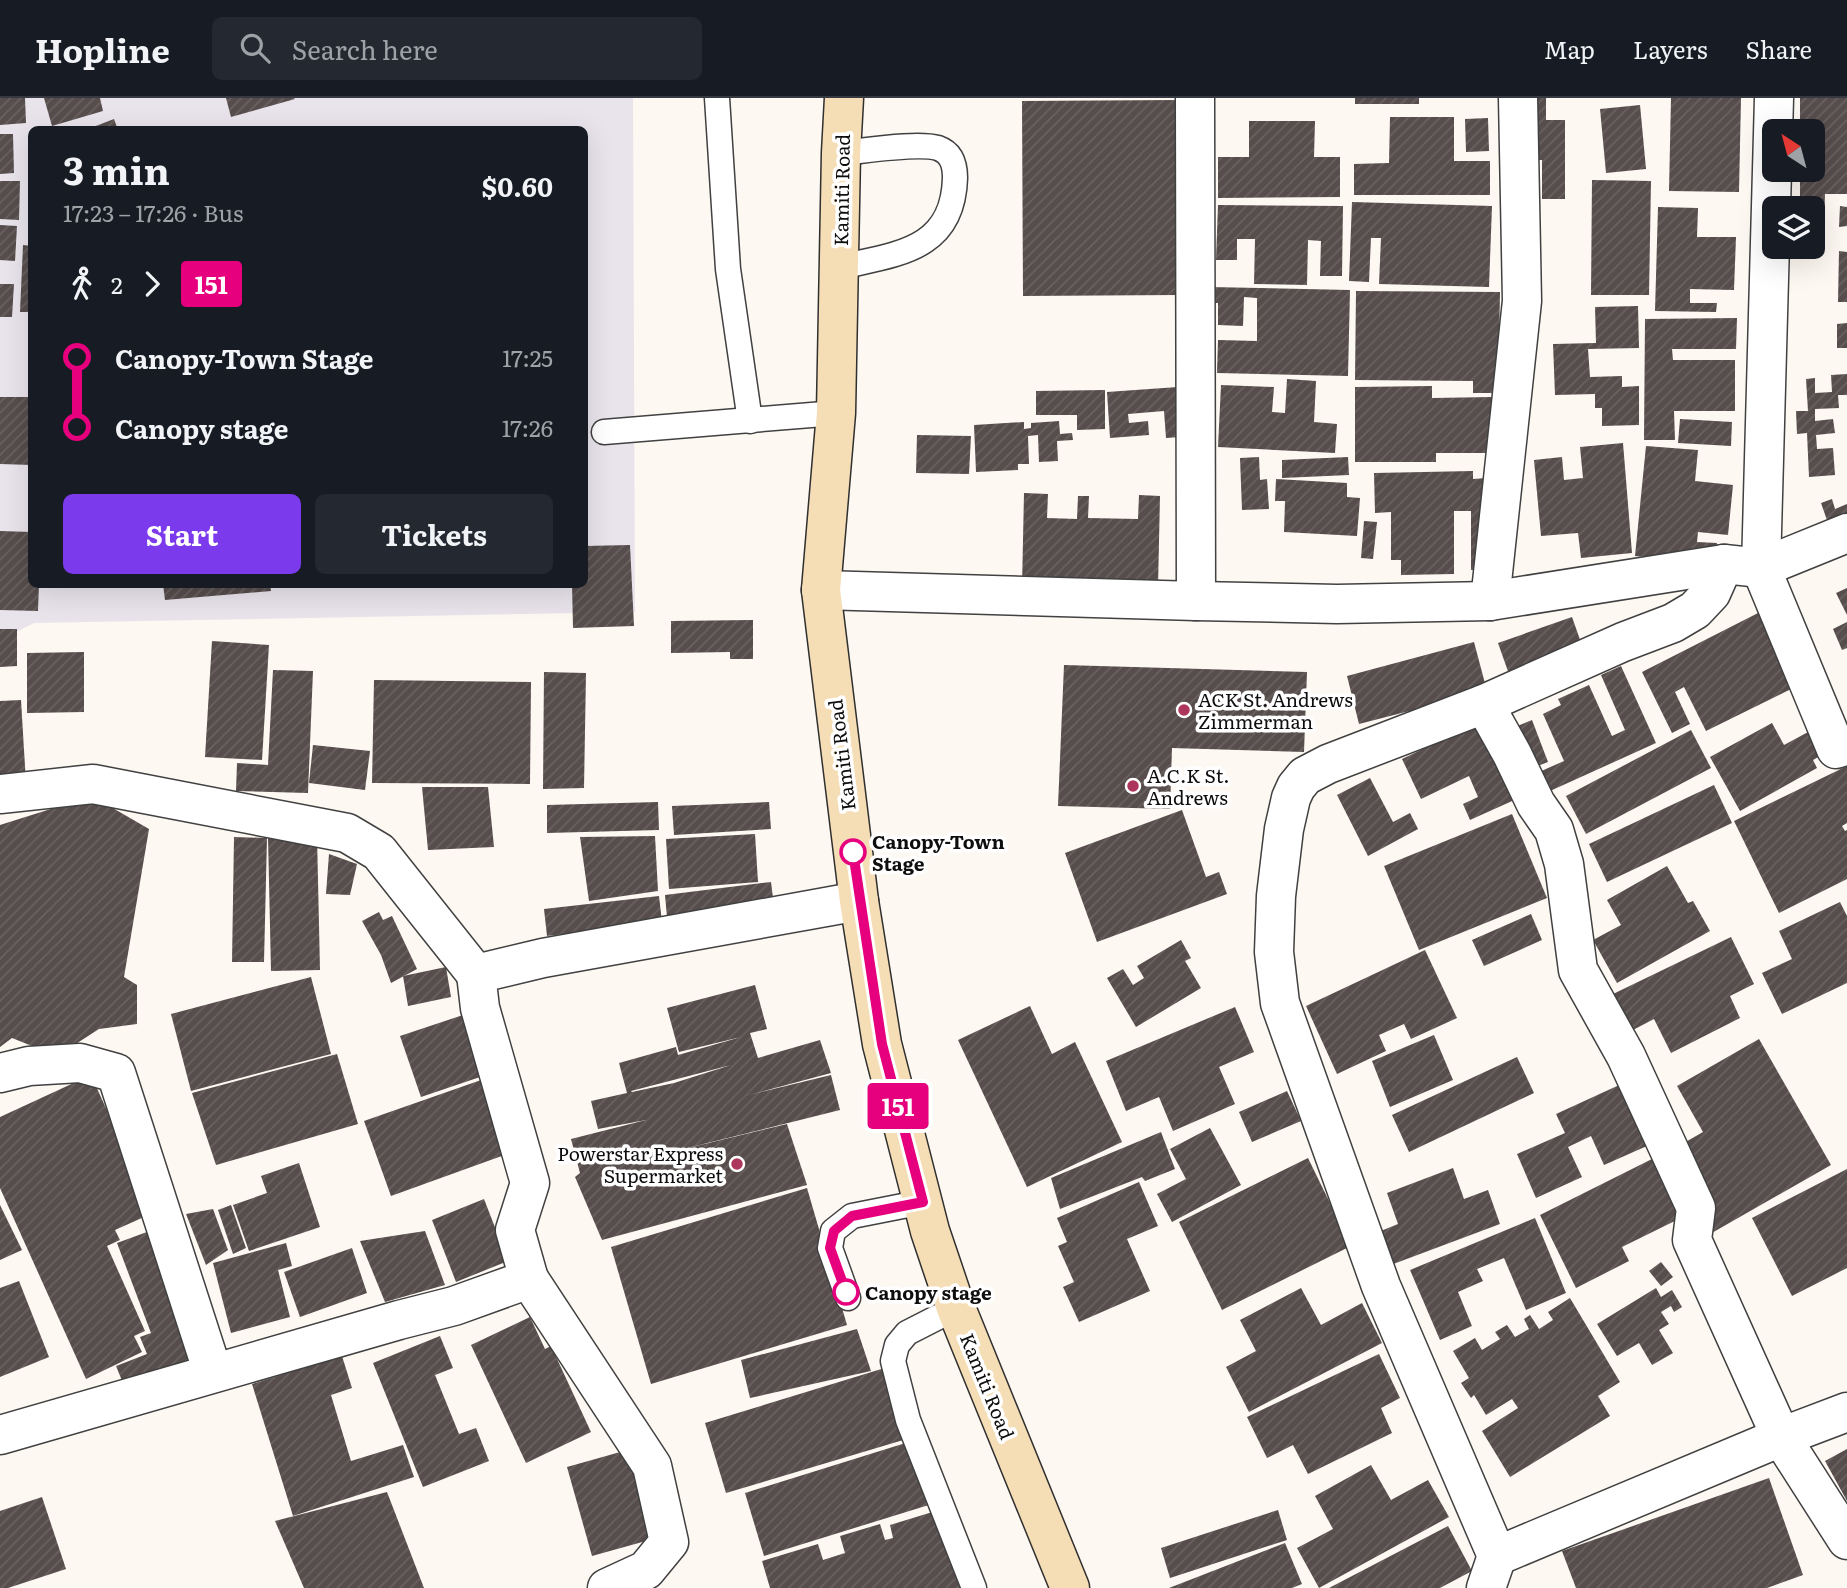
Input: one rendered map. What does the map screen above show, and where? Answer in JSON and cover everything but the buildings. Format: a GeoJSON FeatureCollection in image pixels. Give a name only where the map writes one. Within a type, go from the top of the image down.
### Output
{"type":"FeatureCollection","features":[{"type":"Feature","properties":{"kind":"main road","name":"Kamiti Road"},"geometry":{"type":"LineString","coordinates":[[844,98],[836,413],[821,590],[859,901],[882,1044],[923,1202],[956,1308],[1070,1588]]}},
{"type":"Feature","properties":{"kind":"street"},"geometry":{"type":"LineString","coordinates":[[1195,98],[1196,601]]}},
{"type":"Feature","properties":{"kind":"street"},"geometry":{"type":"LineString","coordinates":[[1490,601],[1522,301],[1517,98]]}},
{"type":"Feature","properties":{"kind":"street"},"geometry":{"type":"LineString","coordinates":[[1774,98],[1761,568],[1836,749],[1847,745]]}},
{"type":"Feature","properties":{"kind":"street"},"geometry":{"type":"LineString","coordinates":[[821,590],[1337,604],[1490,601],[1724,564],[1761,568],[1847,533]]}},
{"type":"Feature","properties":{"kind":"street"},"geometry":{"type":"LineString","coordinates":[[1724,564],[1711,593],[1695,610],[1673,623],[1484,704],[1328,764],[1305,776],[1291,798],[1284,829],[1276,896],[1273,952],[1280,1003],[1381,1286],[1492,1572],[1781,1437],[1847,1412]]}},
{"type":"Feature","properties":{"kind":"street"},"geometry":{"type":"LineString","coordinates":[[1484,704],[1536,804],[1554,830],[1564,864],[1578,970],[1626,1056],[1696,1208],[1692,1240],[1781,1437],[1847,1540]]}},
{"type":"Feature","properties":{"kind":"street"},"geometry":{"type":"LineString","coordinates":[[0,794],[93,783],[347,833],[379,852],[475,974],[480,1008],[530,1183],[515,1230],[529,1279],[652,1466],[669,1542],[646,1570],[607,1588]]}},
{"type":"Feature","properties":{"kind":"street"},"geometry":{"type":"LineString","coordinates":[[475,974],[543,958],[859,901]]}},
{"type":"Feature","properties":{"kind":"street"},"geometry":{"type":"LineString","coordinates":[[0,1073],[29,1066],[80,1063],[116,1073],[213,1373]]}},
{"type":"Feature","properties":{"kind":"street"},"geometry":{"type":"LineString","coordinates":[[0,1435],[454,1307],[529,1279]]}},
{"type":"Feature","properties":{"kind":"lane"},"geometry":{"type":"LineString","coordinates":[[717,98],[728,270],[750,421]]}},
{"type":"Feature","properties":{"kind":"lane"},"geometry":{"type":"LineString","coordinates":[[840,267],[905,252],[930,238],[949,214],[955,180],[954,164],[949,155],[938,148],[841,153]]}},
{"type":"Feature","properties":{"kind":"lane"},"geometry":{"type":"LineString","coordinates":[[604,432],[836,413]]}},
{"type":"Feature","properties":{"kind":"lane"},"geometry":{"type":"LineString","coordinates":[[848,1298],[830,1248],[834,1231],[852,1216],[923,1202]]}},
{"type":"Feature","properties":{"kind":"lane"},"geometry":{"type":"LineString","coordinates":[[956,1308],[907,1333],[897,1345],[893,1361],[908,1420],[974,1588]]}},
{"type":"Feature","properties":{"kind":"shaded area"},"geometry":{"type":"Polygon","coordinates":[[[0,98],[633,98],[635,612],[34,623],[0,640],[0,98]]]}},
{"type":"Feature","properties":{"kind":"bus line","name":"151"},"geometry":{"type":"LineString","coordinates":[[846,1292],[830,1248],[834,1231],[852,1216],[923,1202],[882,1044],[853,852]]}},
{"type":"Feature","properties":{"kind":"place","name":"ACK St. Andrews Zimmerman"},"geometry":{"type":"Point","coordinates":[1184,710]}},
{"type":"Feature","properties":{"kind":"place","name":"A.C.K St. Andrews"},"geometry":{"type":"Point","coordinates":[1133,786]}},
{"type":"Feature","properties":{"kind":"place","name":"Canopy-Town Stage"},"geometry":{"type":"Point","coordinates":[853,852]}},
{"type":"Feature","properties":{"kind":"place","name":"Powerstar Express Supermarket"},"geometry":{"type":"Point","coordinates":[737,1164]}},
{"type":"Feature","properties":{"kind":"place","name":"Canopy stage"},"geometry":{"type":"Point","coordinates":[846,1292]}}]}
